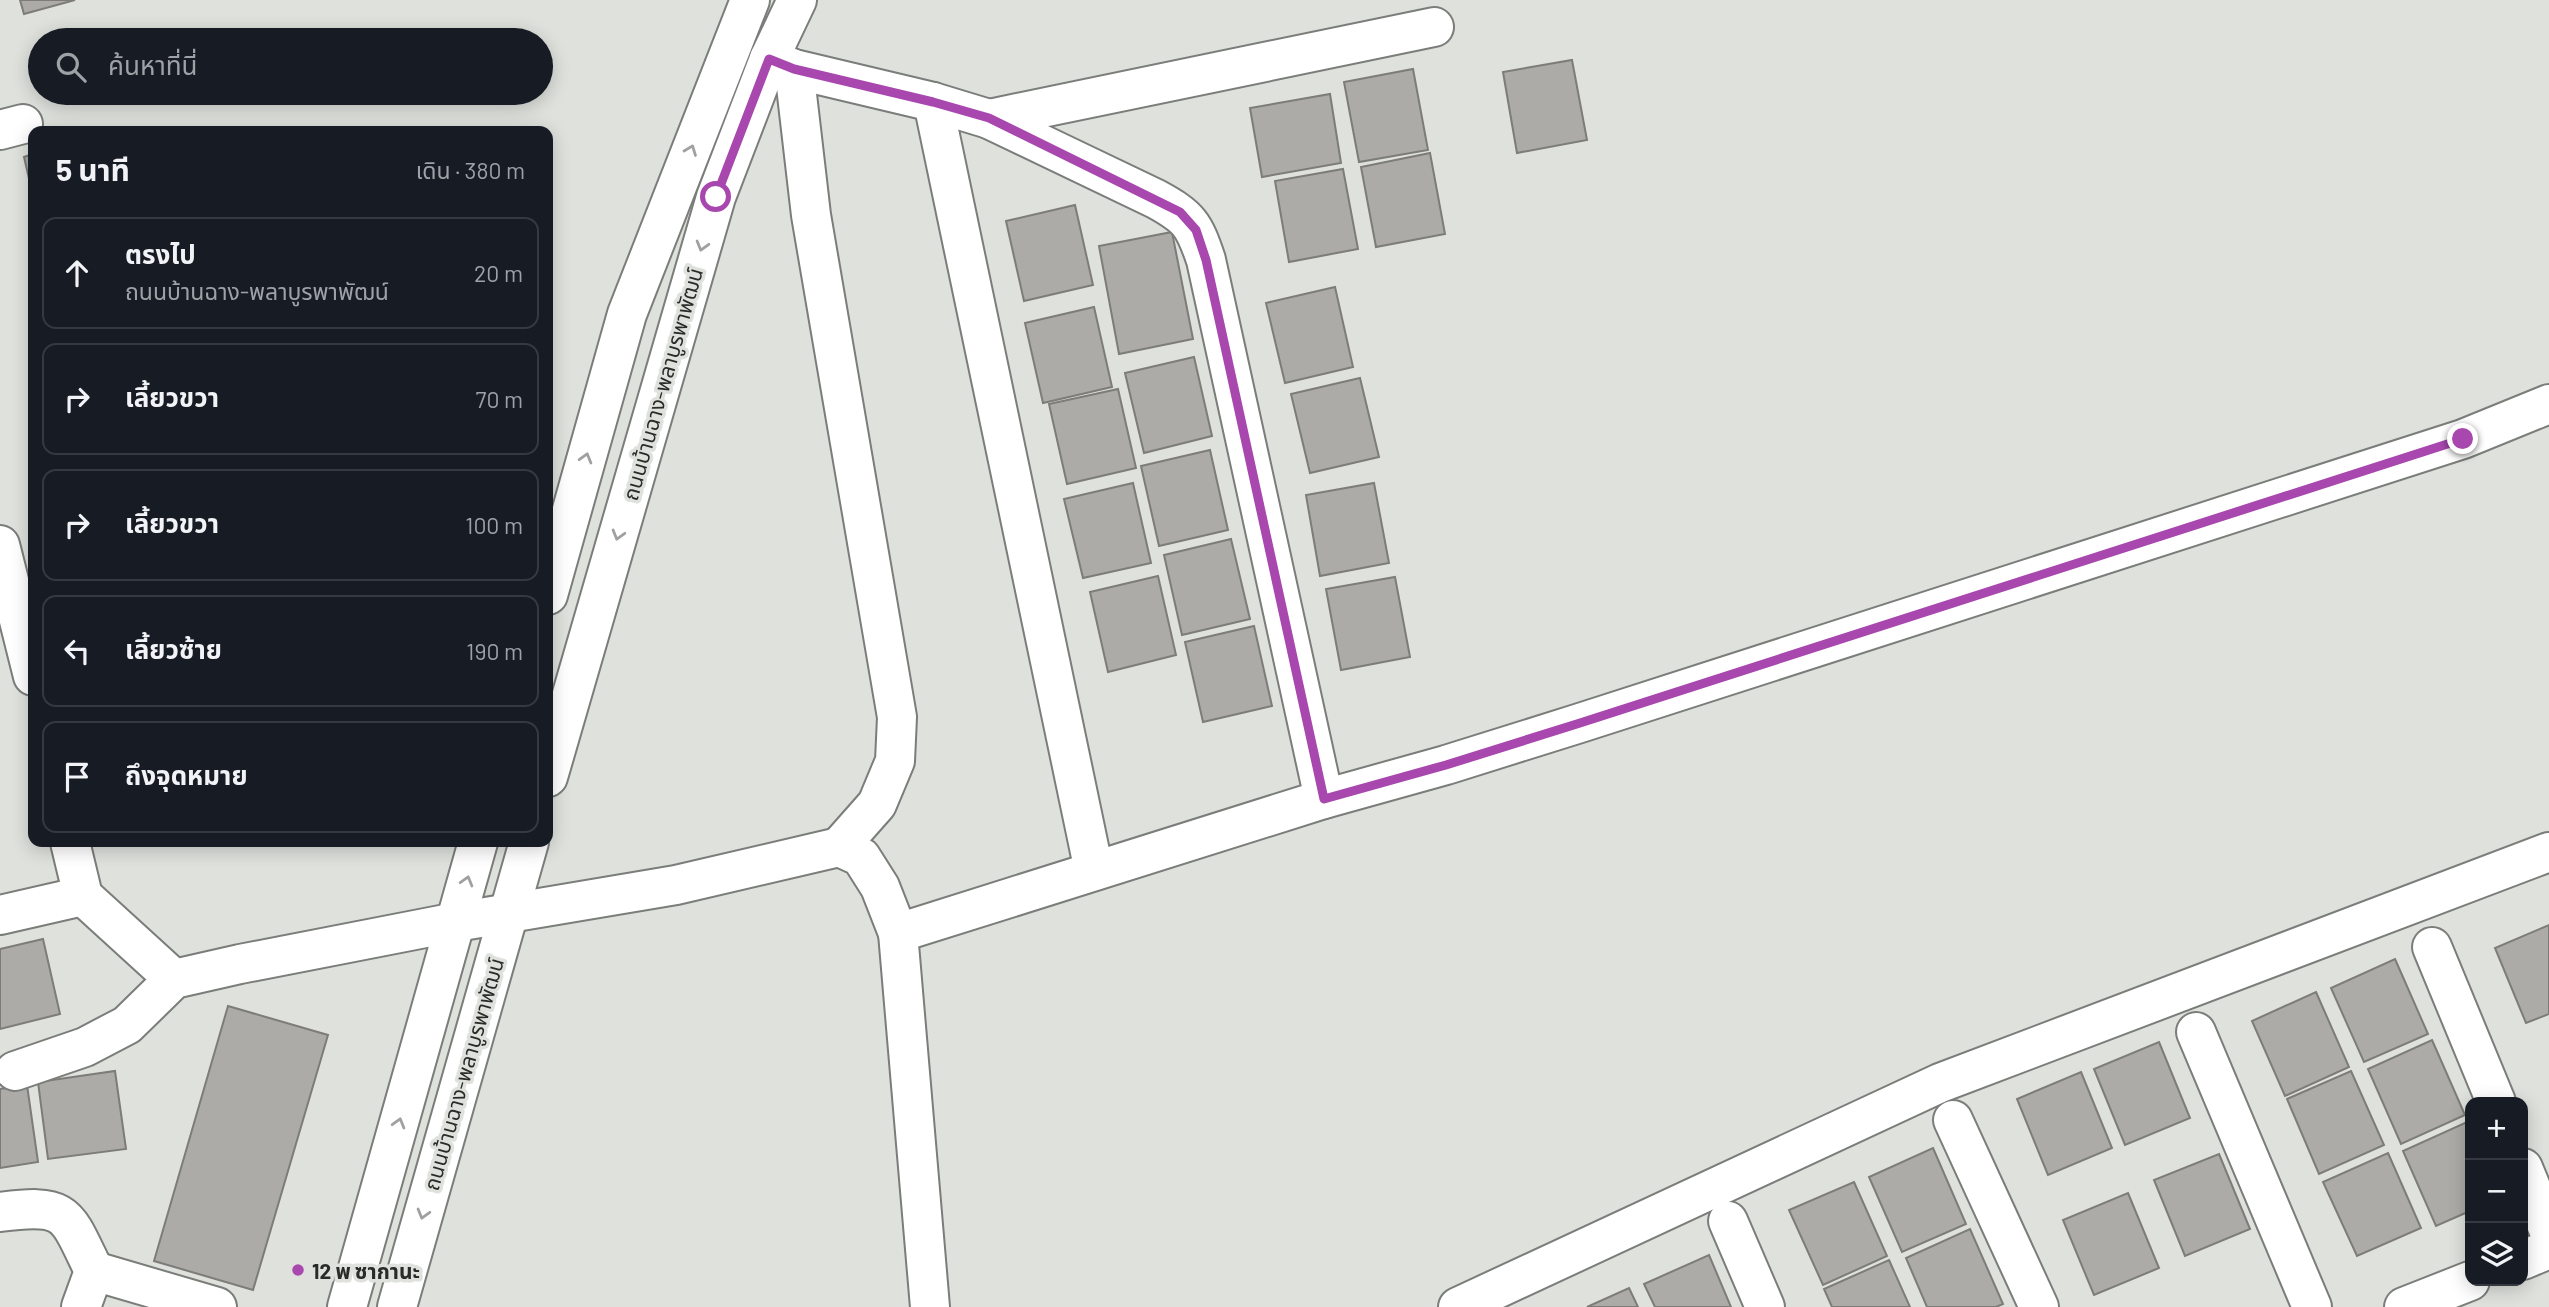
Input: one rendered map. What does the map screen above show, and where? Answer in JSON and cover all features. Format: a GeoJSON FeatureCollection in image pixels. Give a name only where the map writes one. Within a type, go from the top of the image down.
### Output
{"type":"FeatureCollection","features":[{"type":"Feature","properties":{"kind":"street"},"geometry":{"type":"LineString","coordinates":[[553,577],[627,314],[750,0]]}},
{"type":"Feature","properties":{"kind":"street","name":"ถนนบ้านฉาง-พลาบูรพาพัฒน์"},"geometry":{"type":"LineString","coordinates":[[553,760],[716,197],[782,64],[797,0]]}},
{"type":"Feature","properties":{"kind":"street"},"geometry":{"type":"LineString","coordinates":[[989,118],[1434,27]]}},
{"type":"Feature","properties":{"kind":"street"},"geometry":{"type":"LineString","coordinates":[[15,1071],[85,1047],[127,1026],[174,979],[456,922],[676,885],[839,847],[877,804],[895,761],[897,717],[811,215],[782,64],[989,118],[1156,199],[1180,212],[1196,230],[1206,260],[1324,799]]}},
{"type":"Feature","properties":{"kind":"street"},"geometry":{"type":"LineString","coordinates":[[933,102],[1094,871]]}},
{"type":"Feature","properties":{"kind":"street"},"geometry":{"type":"LineString","coordinates":[[898,933],[1324,799],[1446,765],[1580,723],[2449,443],[2549,404]]}},
{"type":"Feature","properties":{"kind":"street"},"geometry":{"type":"LineString","coordinates":[[0,545],[21,666]]}},
{"type":"Feature","properties":{"kind":"street"},"geometry":{"type":"LineString","coordinates":[[71,847],[83,896],[174,979]]}},
{"type":"Feature","properties":{"kind":"street"},"geometry":{"type":"LineString","coordinates":[[347,1307],[477,847]]}},
{"type":"Feature","properties":{"kind":"street","name":"ถนนบ้านฉาง-พลาบูรพาพัฒน์"},"geometry":{"type":"LineString","coordinates":[[397,1307],[528,847]]}},
{"type":"Feature","properties":{"kind":"street"},"geometry":{"type":"LineString","coordinates":[[839,847],[861,857],[880,887],[898,933],[930,1307]]}},
{"type":"Feature","properties":{"kind":"street"},"geometry":{"type":"LineString","coordinates":[[1458,1307],[1497,1298],[1940,1083],[2549,852]]}},
{"type":"Feature","properties":{"kind":"street"},"geometry":{"type":"LineString","coordinates":[[0,915],[83,896]]}},
{"type":"Feature","properties":{"kind":"street"},"geometry":{"type":"LineString","coordinates":[[2432,947],[2494,1097]]}},
{"type":"Feature","properties":{"kind":"street"},"geometry":{"type":"LineString","coordinates":[[2196,1032],[2312,1307]]}},
{"type":"Feature","properties":{"kind":"street"},"geometry":{"type":"LineString","coordinates":[[1953,1120],[2039,1307]]}},
{"type":"Feature","properties":{"kind":"street"},"geometry":{"type":"LineString","coordinates":[[2528,1180],[2549,1231]]}},
{"type":"Feature","properties":{"kind":"street"},"geometry":{"type":"LineString","coordinates":[[0,1212],[44,1208],[61,1214],[72,1225],[94,1271],[81,1307]]}},
{"type":"Feature","properties":{"kind":"street"},"geometry":{"type":"LineString","coordinates":[[1728,1221],[1765,1307]]}},
{"type":"Feature","properties":{"kind":"street"},"geometry":{"type":"LineString","coordinates":[[2528,1257],[2549,1249]]}},
{"type":"Feature","properties":{"kind":"street"},"geometry":{"type":"LineString","coordinates":[[94,1271],[217,1307]]}},
{"type":"Feature","properties":{"kind":"street"},"geometry":{"type":"LineString","coordinates":[[2404,1307],[2465,1282]]}},
{"type":"Feature","properties":{"kind":"building"},"geometry":{"type":"Polygon","coordinates":[[[20,0],[75,0],[24,14],[20,0]]]}},
{"type":"Feature","properties":{"kind":"building"},"geometry":{"type":"Polygon","coordinates":[[[1572,60],[1587,140],[1517,153],[1503,72],[1572,60]]]}},
{"type":"Feature","properties":{"kind":"building"},"geometry":{"type":"Polygon","coordinates":[[[1413,69],[1428,150],[1359,162],[1344,82],[1413,69]]]}},
{"type":"Feature","properties":{"kind":"building"},"geometry":{"type":"Polygon","coordinates":[[[1330,94],[1341,163],[1262,177],[1250,108],[1330,94]]]}},
{"type":"Feature","properties":{"kind":"building"},"geometry":{"type":"Polygon","coordinates":[[[1430,153],[1445,234],[1376,247],[1361,167],[1430,153]]]}},
{"type":"Feature","properties":{"kind":"building"},"geometry":{"type":"Polygon","coordinates":[[[28,156],[28,174],[24,157],[28,156]]]}},
{"type":"Feature","properties":{"kind":"building"},"geometry":{"type":"Polygon","coordinates":[[[1343,169],[1358,249],[1289,262],[1275,181],[1343,169]]]}},
{"type":"Feature","properties":{"kind":"building"},"geometry":{"type":"Polygon","coordinates":[[[1075,205],[1093,285],[1024,301],[1006,221],[1075,205]]]}},
{"type":"Feature","properties":{"kind":"building"},"geometry":{"type":"Polygon","coordinates":[[[1172,232],[1193,339],[1119,354],[1099,246],[1172,232]]]}},
{"type":"Feature","properties":{"kind":"building"},"geometry":{"type":"Polygon","coordinates":[[[1335,287],[1353,367],[1285,383],[1266,303],[1335,287]]]}},
{"type":"Feature","properties":{"kind":"building"},"geometry":{"type":"Polygon","coordinates":[[[1094,307],[1112,387],[1043,403],[1025,323],[1094,307]]]}},
{"type":"Feature","properties":{"kind":"building"},"geometry":{"type":"Polygon","coordinates":[[[1194,357],[1212,436],[1144,453],[1125,373],[1194,357]]]}},
{"type":"Feature","properties":{"kind":"building"},"geometry":{"type":"Polygon","coordinates":[[[1360,378],[1379,457],[1310,473],[1291,394],[1360,378]]]}},
{"type":"Feature","properties":{"kind":"building"},"geometry":{"type":"Polygon","coordinates":[[[1118,389],[1136,468],[1067,484],[1049,404],[1118,389]]]}},
{"type":"Feature","properties":{"kind":"building"},"geometry":{"type":"Polygon","coordinates":[[[1210,450],[1228,530],[1159,546],[1141,466],[1210,450]]]}},
{"type":"Feature","properties":{"kind":"building"},"geometry":{"type":"Polygon","coordinates":[[[1133,483],[1151,563],[1083,578],[1064,499],[1133,483]]]}},
{"type":"Feature","properties":{"kind":"building"},"geometry":{"type":"Polygon","coordinates":[[[1374,483],[1389,563],[1320,576],[1306,495],[1374,483]]]}},
{"type":"Feature","properties":{"kind":"building"},"geometry":{"type":"Polygon","coordinates":[[[1231,539],[1250,619],[1182,635],[1164,555],[1231,539]]]}},
{"type":"Feature","properties":{"kind":"building"},"geometry":{"type":"Polygon","coordinates":[[[1158,576],[1176,655],[1108,672],[1090,592],[1158,576]]]}},
{"type":"Feature","properties":{"kind":"building"},"geometry":{"type":"Polygon","coordinates":[[[1395,577],[1410,657],[1341,670],[1326,589],[1395,577]]]}},
{"type":"Feature","properties":{"kind":"building"},"geometry":{"type":"Polygon","coordinates":[[[1254,626],[1272,706],[1203,722],[1185,642],[1254,626]]]}},
{"type":"Feature","properties":{"kind":"building"},"geometry":{"type":"Polygon","coordinates":[[[2549,925],[2549,1014],[2526,1023],[2495,948],[2549,925]]]}},
{"type":"Feature","properties":{"kind":"building"},"geometry":{"type":"Polygon","coordinates":[[[43,939],[60,1014],[0,1029],[0,949],[43,939]]]}},
{"type":"Feature","properties":{"kind":"building"},"geometry":{"type":"Polygon","coordinates":[[[2395,959],[2428,1034],[2364,1062],[2331,988],[2395,959]]]}},
{"type":"Feature","properties":{"kind":"building"},"geometry":{"type":"Polygon","coordinates":[[[2316,992],[2349,1067],[2285,1096],[2252,1021],[2316,992]]]}},
{"type":"Feature","properties":{"kind":"building"},"geometry":{"type":"Polygon","coordinates":[[[228,1006],[328,1035],[253,1290],[154,1261],[228,1006]]]}},
{"type":"Feature","properties":{"kind":"building"},"geometry":{"type":"Polygon","coordinates":[[[2432,1040],[2465,1115],[2401,1144],[2368,1069],[2432,1040]]]}},
{"type":"Feature","properties":{"kind":"building"},"geometry":{"type":"Polygon","coordinates":[[[2159,1042],[2190,1118],[2125,1145],[2094,1069],[2159,1042]]]}},
{"type":"Feature","properties":{"kind":"building"},"geometry":{"type":"Polygon","coordinates":[[[115,1071],[126,1149],[48,1159],[38,1082],[115,1071]]]}},
{"type":"Feature","properties":{"kind":"building"},"geometry":{"type":"Polygon","coordinates":[[[2351,1071],[2384,1145],[2319,1174],[2287,1099],[2351,1071]]]}},
{"type":"Feature","properties":{"kind":"building"},"geometry":{"type":"Polygon","coordinates":[[[2081,1072],[2112,1148],[2048,1175],[2017,1099],[2081,1072]]]}},
{"type":"Feature","properties":{"kind":"building"},"geometry":{"type":"Polygon","coordinates":[[[27,1085],[38,1162],[0,1168],[0,1089],[27,1085]]]}},
{"type":"Feature","properties":{"kind":"building"},"geometry":{"type":"Polygon","coordinates":[[[2465,1123],[2465,1213],[2436,1226],[2403,1151],[2465,1123]]]}},
{"type":"Feature","properties":{"kind":"building"},"geometry":{"type":"Polygon","coordinates":[[[1933,1148],[1966,1224],[1902,1252],[1869,1177],[1933,1148]]]}},
{"type":"Feature","properties":{"kind":"building"},"geometry":{"type":"Polygon","coordinates":[[[2388,1153],[2421,1228],[2357,1256],[2323,1182],[2388,1153]]]}},
{"type":"Feature","properties":{"kind":"building"},"geometry":{"type":"Polygon","coordinates":[[[2219,1154],[2250,1229],[2185,1256],[2154,1180],[2219,1154]]]}},
{"type":"Feature","properties":{"kind":"building"},"geometry":{"type":"Polygon","coordinates":[[[1854,1182],[1887,1256],[1823,1285],[1789,1210],[1854,1182]]]}},
{"type":"Feature","properties":{"kind":"building"},"geometry":{"type":"Polygon","coordinates":[[[2128,1193],[2159,1268],[2094,1295],[2063,1220],[2128,1193]]]}},
{"type":"Feature","properties":{"kind":"building"},"geometry":{"type":"Polygon","coordinates":[[[1970,1229],[2003,1304],[1996,1307],[1927,1307],[1906,1258],[1970,1229]]]}},
{"type":"Feature","properties":{"kind":"building"},"geometry":{"type":"Polygon","coordinates":[[[1709,1255],[1731,1307],[1655,1307],[1644,1284],[1709,1255]]]}},
{"type":"Feature","properties":{"kind":"building"},"geometry":{"type":"Polygon","coordinates":[[[1889,1260],[1910,1307],[1832,1307],[1824,1289],[1889,1260]]]}},
{"type":"Feature","properties":{"kind":"building"},"geometry":{"type":"Polygon","coordinates":[[[1629,1288],[1638,1307],[1587,1307],[1629,1288]]]}},
{"type":"Feature","properties":{"kind":"place","name":"12 พ ซากานะ"},"geometry":{"type":"Point","coordinates":[298,1270]}},
{"type":"Feature","properties":{"kind":"route"},"geometry":{"type":"LineString","coordinates":[[716,197],[769,59],[794,69],[989,118],[1180,212],[1196,230],[1206,260],[1324,799],[1446,765],[1580,723],[2463,439]]}}]}
